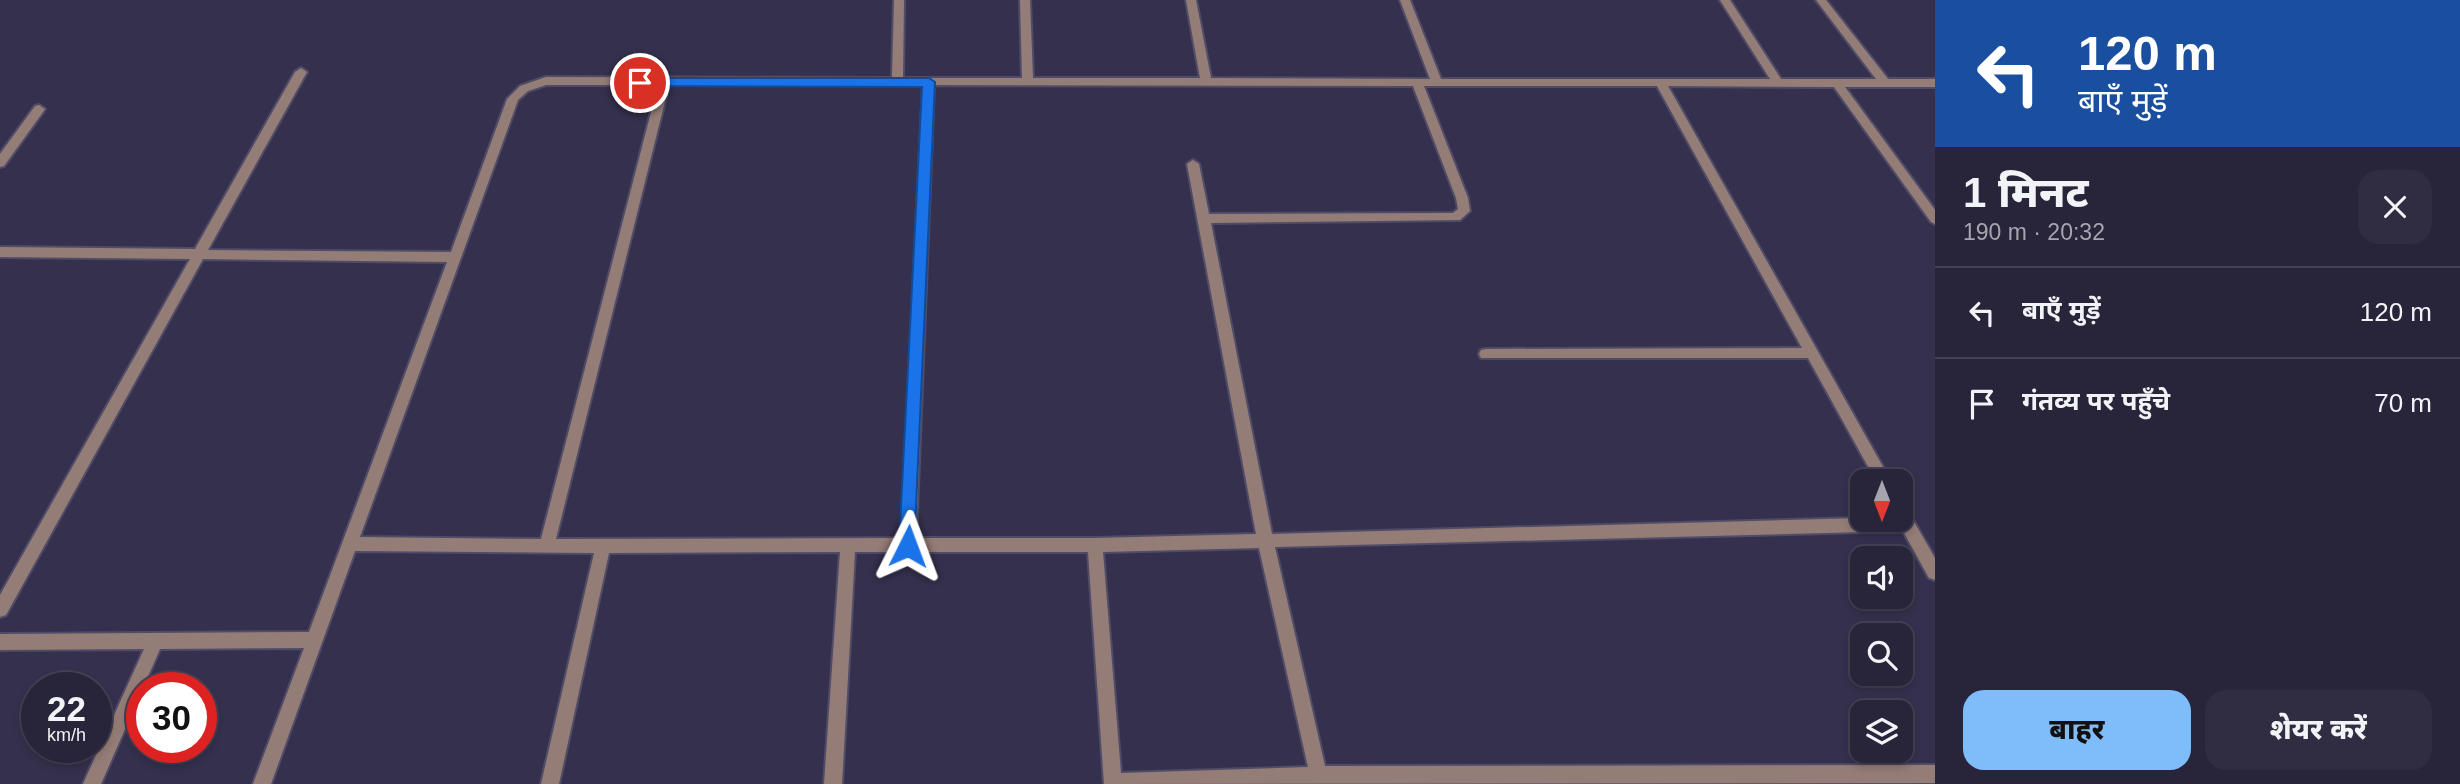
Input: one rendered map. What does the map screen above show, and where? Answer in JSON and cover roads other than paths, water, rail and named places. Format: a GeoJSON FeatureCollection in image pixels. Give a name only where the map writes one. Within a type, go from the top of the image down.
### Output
{"type":"FeatureCollection","features":[{"type":"Feature","properties":{"kind":"street"},"geometry":{"type":"LineString","coordinates":[[897,83],[900,0]]}},
{"type":"Feature","properties":{"kind":"street"},"geometry":{"type":"LineString","coordinates":[[1025,0],[1028,82]]}},
{"type":"Feature","properties":{"kind":"street"},"geometry":{"type":"LineString","coordinates":[[1191,0],[1206,83]]}},
{"type":"Feature","properties":{"kind":"street"},"geometry":{"type":"LineString","coordinates":[[1405,0],[1437,83]]}},
{"type":"Feature","properties":{"kind":"street"},"geometry":{"type":"LineString","coordinates":[[1725,0],[1778,83]]}},
{"type":"Feature","properties":{"kind":"street"},"geometry":{"type":"LineString","coordinates":[[1821,0],[1885,83]]}},
{"type":"Feature","properties":{"kind":"street"},"geometry":{"type":"LineString","coordinates":[[0,610],[301,72]]}},
{"type":"Feature","properties":{"kind":"street"},"geometry":{"type":"LineString","coordinates":[[262,784],[454,257],[519,90],[546,81],[1935,83]]}},
{"type":"Feature","properties":{"kind":"street"},"geometry":{"type":"LineString","coordinates":[[908,546],[929,82]]}},
{"type":"Feature","properties":{"kind":"street"},"geometry":{"type":"LineString","coordinates":[[547,545],[664,83]]}},
{"type":"Feature","properties":{"kind":"street"},"geometry":{"type":"LineString","coordinates":[[1203,219],[1456,217],[1464,211],[1462,198],[1417,83]]}},
{"type":"Feature","properties":{"kind":"street"},"geometry":{"type":"LineString","coordinates":[[1661,83],[1877,469]]}},
{"type":"Feature","properties":{"kind":"street"},"geometry":{"type":"LineString","coordinates":[[1837,83],[1935,219]]}},
{"type":"Feature","properties":{"kind":"street"},"geometry":{"type":"LineString","coordinates":[[0,163],[39,109]]}},
{"type":"Feature","properties":{"kind":"street"},"geometry":{"type":"LineString","coordinates":[[1193,164],[1265,538],[1320,780]]}},
{"type":"Feature","properties":{"kind":"street"},"geometry":{"type":"LineString","coordinates":[[0,252],[454,257]]}},
{"type":"Feature","properties":{"kind":"street"},"geometry":{"type":"LineString","coordinates":[[1486,354],[1812,353]]}},
{"type":"Feature","properties":{"kind":"street"},"geometry":{"type":"LineString","coordinates":[[351,544],[1095,545],[1850,519]]}},
{"type":"Feature","properties":{"kind":"street"},"geometry":{"type":"LineString","coordinates":[[1912,532],[1935,573]]}},
{"type":"Feature","properties":{"kind":"street"},"geometry":{"type":"LineString","coordinates":[[550,784],[603,545]]}},
{"type":"Feature","properties":{"kind":"street"},"geometry":{"type":"LineString","coordinates":[[833,784],[848,545]]}},
{"type":"Feature","properties":{"kind":"street"},"geometry":{"type":"LineString","coordinates":[[1095,545],[1113,783],[1935,774]]}},
{"type":"Feature","properties":{"kind":"street"},"geometry":{"type":"LineString","coordinates":[[0,642],[316,640]]}},
{"type":"Feature","properties":{"kind":"street"},"geometry":{"type":"LineString","coordinates":[[92,784],[155,642]]}}]}
